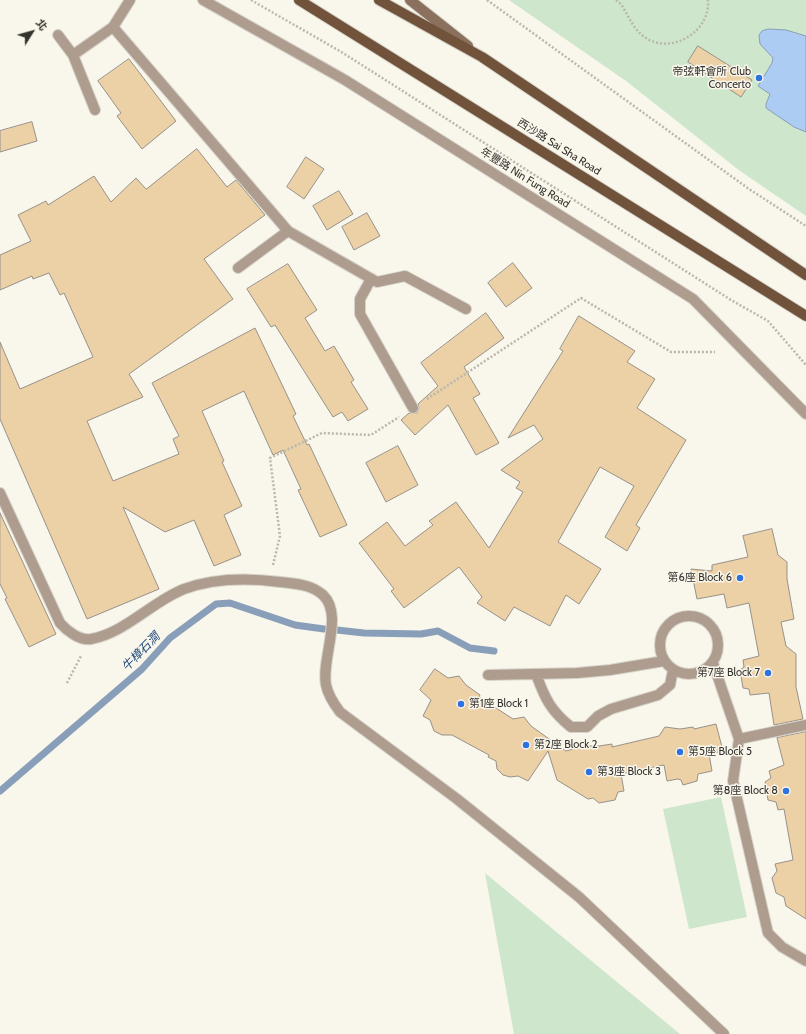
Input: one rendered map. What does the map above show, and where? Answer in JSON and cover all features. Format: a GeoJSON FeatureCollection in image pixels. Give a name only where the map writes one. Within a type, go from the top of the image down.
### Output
{"type":"FeatureCollection","features":[{"type":"Feature","properties":{"kind":"main road","name":"西沙路 Sai Sha Road"},"geometry":{"type":"LineString","coordinates":[[299,0],[806,316]]}},
{"type":"Feature","properties":{"kind":"main road"},"geometry":{"type":"LineString","coordinates":[[379,0],[482,57]]}},
{"type":"Feature","properties":{"kind":"main road"},"geometry":{"type":"LineString","coordinates":[[410,0],[482,57],[806,275]]}},
{"type":"Feature","properties":{"kind":"street"},"geometry":{"type":"LineString","coordinates":[[73,55],[113,27],[130,0]]}},
{"type":"Feature","properties":{"kind":"street","name":"年豐路 Nin Fung Road"},"geometry":{"type":"LineString","coordinates":[[203,0],[345,80],[693,299],[806,414]]}},
{"type":"Feature","properties":{"kind":"street"},"geometry":{"type":"LineString","coordinates":[[113,27],[288,231],[377,282],[405,276],[466,309]]}},
{"type":"Feature","properties":{"kind":"street"},"geometry":{"type":"LineString","coordinates":[[58,35],[73,55],[95,110]]}},
{"type":"Feature","properties":{"kind":"street"},"geometry":{"type":"LineString","coordinates":[[238,268],[288,231]]}},
{"type":"Feature","properties":{"kind":"street"},"geometry":{"type":"LineString","coordinates":[[371,279],[360,299],[360,314],[413,408]]}},
{"type":"Feature","properties":{"kind":"street"},"geometry":{"type":"LineString","coordinates":[[0,493],[60,623],[68,632],[90,639],[114,630],[184,589],[212,582],[227,580],[270,580],[311,588],[323,595],[331,606],[333,616],[325,668],[326,686],[330,697],[340,712],[457,799],[579,897],[724,1034]]}},
{"type":"Feature","properties":{"kind":"street"},"geometry":{"type":"LineString","coordinates":[[683,616],[698,617],[710,624],[717,636],[719,650],[713,663],[705,670],[695,674],[684,674],[674,670],[664,661],[660,647],[662,633],[670,622],[683,616]]}},
{"type":"Feature","properties":{"kind":"street"},"geometry":{"type":"LineString","coordinates":[[488,675],[610,670],[664,661]]}},
{"type":"Feature","properties":{"kind":"street"},"geometry":{"type":"LineString","coordinates":[[713,663],[739,739],[733,781],[768,933],[782,947],[806,960]]}},
{"type":"Feature","properties":{"kind":"street"},"geometry":{"type":"LineString","coordinates":[[536,674],[544,698],[557,716],[571,727],[587,726],[611,709],[658,695],[670,685],[674,670]]}},
{"type":"Feature","properties":{"kind":"street"},"geometry":{"type":"LineString","coordinates":[[739,739],[806,725]]}},
{"type":"Feature","properties":{"kind":"path"},"geometry":{"type":"LineString","coordinates":[[251,0],[343,53],[724,296],[768,321],[806,365]]}},
{"type":"Feature","properties":{"kind":"path"},"geometry":{"type":"LineString","coordinates":[[487,0],[743,184],[806,226]]}},
{"type":"Feature","properties":{"kind":"path"},"geometry":{"type":"LineString","coordinates":[[616,0],[621,4],[640,35],[647,39],[666,44],[686,38],[694,33],[706,16],[708,0]]}},
{"type":"Feature","properties":{"kind":"path"},"geometry":{"type":"LineString","coordinates":[[270,580],[280,536],[270,458],[322,433],[371,435],[581,298],[671,352],[716,352]]}},
{"type":"Feature","properties":{"kind":"path"},"geometry":{"type":"LineString","coordinates":[[67,683],[90,639]]}},
{"type":"Feature","properties":{"kind":"green space"},"geometry":{"type":"Polygon","coordinates":[[[509,0],[806,0],[806,216],[740,171],[626,81],[509,0]]]}},
{"type":"Feature","properties":{"kind":"green space"},"geometry":{"type":"Polygon","coordinates":[[[721,797],[747,917],[689,929],[663,809],[721,797]]]}},
{"type":"Feature","properties":{"kind":"green space"},"geometry":{"type":"Polygon","coordinates":[[[485,873],[680,1034],[514,1034],[485,873]]]}},
{"type":"Feature","properties":{"kind":"water"},"geometry":{"type":"Polygon","coordinates":[[[769,29],[786,30],[806,36],[806,132],[794,127],[766,108],[770,94],[758,86],[772,63],[773,58],[760,44],[759,35],[762,31],[769,29]]]}},
{"type":"Feature","properties":{"kind":"building"},"geometry":{"type":"Polygon","coordinates":[[[698,46],[752,80],[741,97],[688,62],[698,46]]]}},
{"type":"Feature","properties":{"kind":"building"},"geometry":{"type":"Polygon","coordinates":[[[129,59],[176,121],[142,149],[117,116],[121,113],[98,81],[129,59]]]}},
{"type":"Feature","properties":{"kind":"building"},"geometry":{"type":"Polygon","coordinates":[[[32,122],[37,141],[0,152],[0,131],[32,122]]]}},
{"type":"Feature","properties":{"kind":"building"},"geometry":{"type":"Polygon","coordinates":[[[197,149],[227,187],[236,180],[265,215],[204,259],[233,299],[129,374],[143,397],[87,421],[113,481],[179,454],[173,439],[179,436],[152,383],[255,328],[296,414],[293,416],[307,445],[309,444],[347,525],[320,537],[298,490],[301,489],[283,450],[273,455],[244,391],[202,411],[224,461],[222,462],[242,506],[224,515],[241,555],[214,566],[194,520],[165,532],[123,507],[159,589],[87,619],[0,419],[0,342],[20,389],[93,357],[64,293],[60,295],[49,273],[33,279],[32,276],[0,290],[0,255],[31,241],[18,215],[46,201],[48,205],[94,176],[111,202],[136,178],[146,189],[197,149]]]}},
{"type":"Feature","properties":{"kind":"building"},"geometry":{"type":"Polygon","coordinates":[[[306,157],[324,169],[304,199],[287,187],[306,157]]]}},
{"type":"Feature","properties":{"kind":"building"},"geometry":{"type":"Polygon","coordinates":[[[339,191],[353,214],[327,230],[313,206],[339,191]]]}},
{"type":"Feature","properties":{"kind":"building"},"geometry":{"type":"Polygon","coordinates":[[[367,213],[380,236],[354,250],[342,227],[367,213]]]}},
{"type":"Feature","properties":{"kind":"building"},"geometry":{"type":"Polygon","coordinates":[[[513,263],[532,288],[506,307],[488,283],[513,263]]]}},
{"type":"Feature","properties":{"kind":"building"},"geometry":{"type":"Polygon","coordinates":[[[288,264],[317,310],[305,318],[325,351],[334,346],[354,380],[351,382],[368,409],[348,421],[342,412],[333,417],[275,325],[271,327],[247,289],[288,264]]]}},
{"type":"Feature","properties":{"kind":"building"},"geometry":{"type":"Polygon","coordinates":[[[486,313],[504,338],[464,367],[480,394],[473,398],[499,443],[476,455],[448,405],[415,435],[401,420],[409,413],[417,413],[419,408],[418,404],[438,386],[421,363],[486,313]]]}},
{"type":"Feature","properties":{"kind":"building"},"geometry":{"type":"Polygon","coordinates":[[[579,316],[635,351],[627,362],[655,379],[637,408],[686,440],[636,525],[640,528],[627,551],[605,537],[634,486],[600,467],[558,542],[601,569],[579,604],[566,595],[550,626],[514,607],[505,621],[477,603],[482,597],[459,567],[404,608],[391,591],[394,589],[359,543],[387,522],[405,546],[433,525],[429,521],[456,502],[489,548],[523,492],[516,488],[520,482],[501,470],[543,439],[534,425],[508,438],[563,351],[560,349],[579,316]]]}},
{"type":"Feature","properties":{"kind":"building"},"geometry":{"type":"Polygon","coordinates":[[[398,446],[418,485],[386,502],[366,463],[398,446]]]}},
{"type":"Feature","properties":{"kind":"building"},"geometry":{"type":"Polygon","coordinates":[[[0,513],[56,634],[29,647],[5,599],[7,598],[0,584],[0,513]]]}},
{"type":"Feature","properties":{"kind":"building"},"geometry":{"type":"Polygon","coordinates":[[[772,529],[778,555],[787,562],[787,579],[794,619],[781,622],[786,646],[796,654],[796,687],[803,719],[774,725],[769,693],[750,695],[749,689],[743,688],[740,670],[744,667],[743,660],[759,656],[749,603],[727,608],[724,594],[697,599],[691,569],[712,571],[712,565],[748,557],[743,536],[772,529]]]}},
{"type":"Feature","properties":{"kind":"building"},"geometry":{"type":"Polygon","coordinates":[[[435,669],[448,678],[459,676],[466,685],[480,695],[479,697],[513,719],[524,717],[531,726],[566,751],[584,746],[612,744],[612,747],[659,736],[665,727],[680,729],[693,727],[694,729],[716,724],[723,751],[709,754],[712,771],[698,774],[697,781],[683,785],[681,780],[678,779],[667,781],[664,765],[621,774],[624,791],[618,792],[615,800],[599,803],[593,798],[588,799],[557,780],[548,751],[528,781],[518,776],[510,777],[503,775],[497,769],[496,761],[488,757],[489,755],[452,735],[442,735],[434,731],[430,720],[423,716],[431,700],[420,690],[435,669]]]}},
{"type":"Feature","properties":{"kind":"building"},"geometry":{"type":"Polygon","coordinates":[[[806,732],[806,919],[786,906],[784,897],[776,893],[772,878],[777,871],[775,864],[793,860],[784,809],[778,810],[776,802],[768,800],[765,782],[771,778],[769,771],[784,765],[777,738],[806,732]]]}},
{"type":"Feature","properties":{"kind":"waterway","name":"牛樟石澗"},"geometry":{"type":"LineString","coordinates":[[0,791],[142,669],[170,638],[216,604],[230,603],[295,625],[324,629]]}},
{"type":"Feature","properties":{"kind":"waterway","name":"牛樟石澗"},"geometry":{"type":"LineString","coordinates":[[337,630],[364,633],[421,634],[438,631],[470,648],[494,651]]}},
{"type":"Feature","properties":{"kind":"place","name":"帝弦軒會所 Club Concerto"},"geometry":{"type":"Point","coordinates":[759,78]}},
{"type":"Feature","properties":{"kind":"place","name":"第6座 Block 6"},"geometry":{"type":"Point","coordinates":[740,578]}},
{"type":"Feature","properties":{"kind":"place","name":"第7座 Block 7"},"geometry":{"type":"Point","coordinates":[768,673]}},
{"type":"Feature","properties":{"kind":"place","name":"第1座 Block 1"},"geometry":{"type":"Point","coordinates":[461,704]}},
{"type":"Feature","properties":{"kind":"place","name":"第2座 Block 2"},"geometry":{"type":"Point","coordinates":[526,745]}},
{"type":"Feature","properties":{"kind":"place","name":"第5座 Block 5"},"geometry":{"type":"Point","coordinates":[680,752]}},
{"type":"Feature","properties":{"kind":"place","name":"第3座 Block 3"},"geometry":{"type":"Point","coordinates":[589,772]}},
{"type":"Feature","properties":{"kind":"place","name":"第8座 Block 8"},"geometry":{"type":"Point","coordinates":[786,791]}}]}
